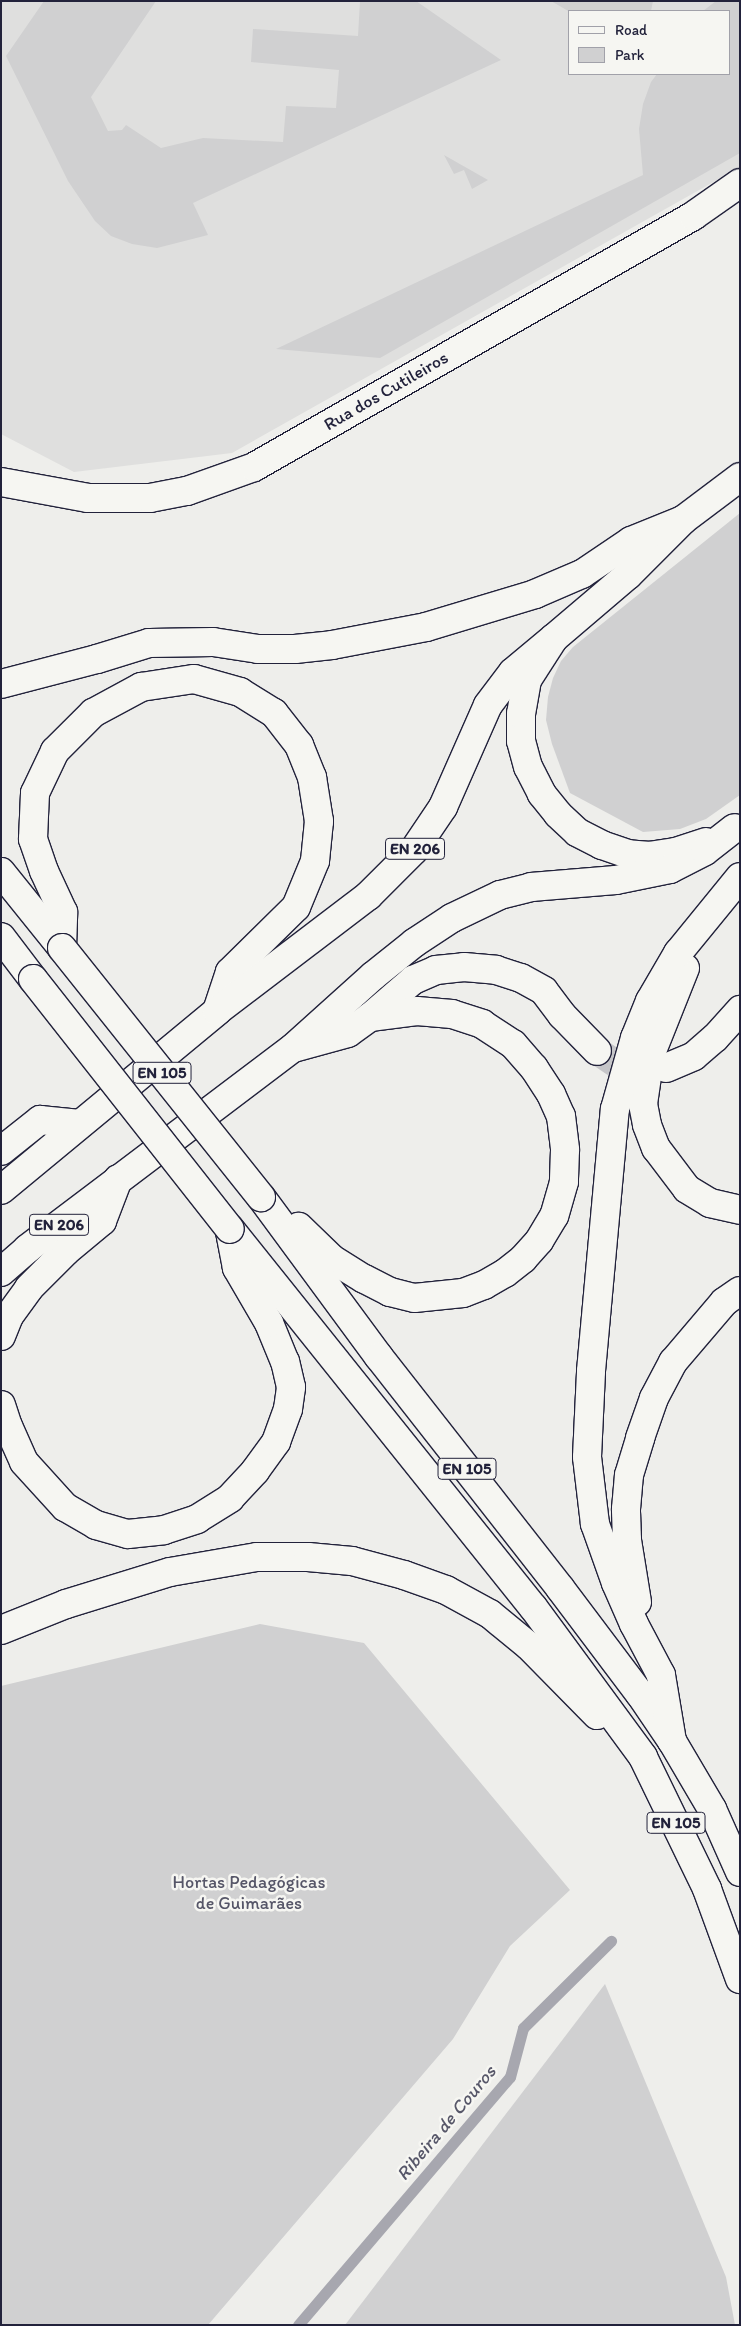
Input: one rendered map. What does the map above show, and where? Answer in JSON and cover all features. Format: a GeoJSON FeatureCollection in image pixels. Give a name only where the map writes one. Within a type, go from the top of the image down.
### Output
{"type":"FeatureCollection","features":[{"type":"Feature","properties":{"kind":"main road","name":"Rua dos Cutileiros"},"geometry":{"type":"LineString","coordinates":[[1,482],[88,498],[150,498],[187,491],[254,467],[693,216],[740,183]]}},
{"type":"Feature","properties":{"kind":"main road"},"geometry":{"type":"LineString","coordinates":[[693,216],[740,207]]}},
{"type":"Feature","properties":{"kind":"main road"},"geometry":{"type":"LineString","coordinates":[[737,825],[703,844],[675,852],[642,856],[628,854],[602,845],[577,832],[558,814],[542,794],[528,767],[522,741],[521,714],[527,680],[554,638],[628,575],[683,520],[740,477]]}},
{"type":"Feature","properties":{"kind":"main road"},"geometry":{"type":"LineString","coordinates":[[1,684],[97,659],[149,643],[214,642],[258,649],[296,649],[332,645],[426,627],[535,594],[582,574],[631,541],[683,520]]}},
{"type":"Feature","properties":{"kind":"main road","name":"EN 206"},"geometry":{"type":"LineString","coordinates":[[1,1190],[217,1011],[368,896],[414,850],[443,807],[488,705],[512,672],[554,638]]}},
{"type":"Feature","properties":{"kind":"main road"},"geometry":{"type":"LineString","coordinates":[[62,948],[63,912],[44,871],[33,840],[35,793],[55,751],[93,713],[141,687],[194,679],[240,692],[274,713],[299,745],[312,777],[319,820],[315,861],[296,907],[230,972],[217,1011]]}},
{"type":"Feature","properties":{"kind":"main road","name":"EN 206"},"geometry":{"type":"LineString","coordinates":[[1,1272],[27,1249],[293,1048],[394,959],[437,928],[473,906],[500,894],[531,887],[616,880],[670,869],[705,851],[737,825]]}},
{"type":"Feature","properties":{"kind":"main road","name":"EN 105"},"geometry":{"type":"LineString","coordinates":[[1,872],[261,1197],[379,1356],[601,1642],[672,1741],[712,1809],[740,1872]]}},
{"type":"Feature","properties":{"kind":"main road"},"geometry":{"type":"LineString","coordinates":[[661,1675],[634,1624],[616,1583],[595,1524],[587,1457],[588,1407],[615,1109],[635,1038],[650,1001],[678,953],[740,877]]}},
{"type":"Feature","properties":{"kind":"main road"},"geometry":{"type":"LineString","coordinates":[[703,921],[650,1056],[643,1104],[647,1125],[656,1148],[687,1189],[710,1203],[740,1210]]}},
{"type":"Feature","properties":{"kind":"main road","name":"EN 105"},"geometry":{"type":"LineString","coordinates":[[1,937],[230,1229],[534,1607],[643,1757],[707,1889],[740,1979]]}},
{"type":"Feature","properties":{"kind":"main road"},"geometry":{"type":"LineString","coordinates":[[1,963],[33,979]]}},
{"type":"Feature","properties":{"kind":"main road"},"geometry":{"type":"LineString","coordinates":[[293,1048],[348,1033],[370,1017],[413,980],[436,970],[464,967],[496,970],[522,978],[544,991],[562,1015],[597,1051]]}},
{"type":"Feature","properties":{"kind":"main road"},"geometry":{"type":"LineString","coordinates":[[666,1068],[694,1056],[715,1038],[740,1010]]}},
{"type":"Feature","properties":{"kind":"main road"},"geometry":{"type":"LineString","coordinates":[[261,1197],[303,1230],[331,1258],[364,1279],[390,1292],[414,1298],[463,1293],[484,1285],[523,1259],[539,1241],[554,1216],[564,1182],[565,1150],[561,1116],[551,1094],[534,1068],[512,1044],[482,1024],[452,1014],[417,1011],[370,1017]]}},
{"type":"Feature","properties":{"kind":"main road"},"geometry":{"type":"LineString","coordinates":[[1,1151],[40,1120],[80,1124]]}},
{"type":"Feature","properties":{"kind":"main road"},"geometry":{"type":"LineString","coordinates":[[1,1336],[9,1316],[29,1288],[66,1250],[102,1221],[118,1180]]}},
{"type":"Feature","properties":{"kind":"main road"},"geometry":{"type":"LineString","coordinates":[[1,1405],[24,1462],[66,1507],[96,1525],[128,1534],[164,1530],[197,1519],[230,1498],[255,1472],[276,1442],[288,1409],[291,1387],[285,1362],[269,1323],[237,1268],[230,1229]]}},
{"type":"Feature","properties":{"kind":"main road"},"geometry":{"type":"LineString","coordinates":[[672,1741],[661,1675],[640,1613],[631,1571],[626,1509],[629,1475],[654,1398],[674,1362],[724,1302],[740,1291]]}},
{"type":"Feature","properties":{"kind":"main road"},"geometry":{"type":"LineString","coordinates":[[1,1630],[66,1604],[170,1572],[257,1557],[308,1557],[352,1561],[404,1575],[446,1590],[490,1614],[529,1646],[580,1700],[643,1757]]}},
{"type":"Feature","properties":{"kind":"shaded area"},"geometry":{"type":"Polygon","coordinates":[[[1,1],[740,1],[740,167],[232,453],[74,472],[1,434],[1,1]]]}},
{"type":"Feature","properties":{"kind":"green space"},"geometry":{"type":"Polygon","coordinates":[[[44,1],[156,1],[91,97],[108,131],[122,130],[126,125],[161,148],[203,138],[283,142],[286,106],[336,108],[339,70],[251,62],[253,29],[358,36],[360,1],[416,1],[501,60],[193,203],[208,235],[157,248],[132,244],[111,236],[95,221],[68,181],[6,56],[44,1]]]}},
{"type":"Feature","properties":{"kind":"green space"},"geometry":{"type":"Polygon","coordinates":[[[551,1],[653,1],[651,10],[568,11],[551,1]]]}},
{"type":"Feature","properties":{"kind":"green space"},"geometry":{"type":"Polygon","coordinates":[[[716,1],[740,1],[740,153],[380,358],[276,349],[643,175],[639,129],[643,104],[651,82],[656,75],[731,75],[731,10],[704,10],[716,1]]]}},
{"type":"Feature","properties":{"kind":"green space"},"geometry":{"type":"Polygon","coordinates":[[[444,155],[488,180],[472,189],[464,170],[454,174],[444,155]]]}},
{"type":"Feature","properties":{"kind":"green space"},"geometry":{"type":"Polygon","coordinates":[[[740,513],[740,795],[706,819],[680,829],[643,832],[570,793],[552,744],[546,720],[548,697],[553,678],[561,661],[573,647],[740,513]]]}},
{"type":"Feature","properties":{"kind":"green space","name":"Hortas Pedagógicas de Guimarães"},"geometry":{"type":"Polygon","coordinates":[[[260,1624],[364,1643],[570,1890],[510,1946],[453,2039],[208,2325],[1,2325],[1,1686],[260,1624]]]}},
{"type":"Feature","properties":{"kind":"green space"},"geometry":{"type":"Polygon","coordinates":[[[605,1984],[726,2277],[735,2325],[345,2325],[605,1984]]]}},
{"type":"Feature","properties":{"kind":"waterway","name":"Ribeira de Couros"},"geometry":{"type":"LineString","coordinates":[[298,2325],[510,2077],[523,2028],[611,1941]]}},
{"type":"Feature","properties":{"kind":"tunnel"},"geometry":{"type":"LineString","coordinates":[[597,1051],[618,1065],[651,1069]]}}]}
